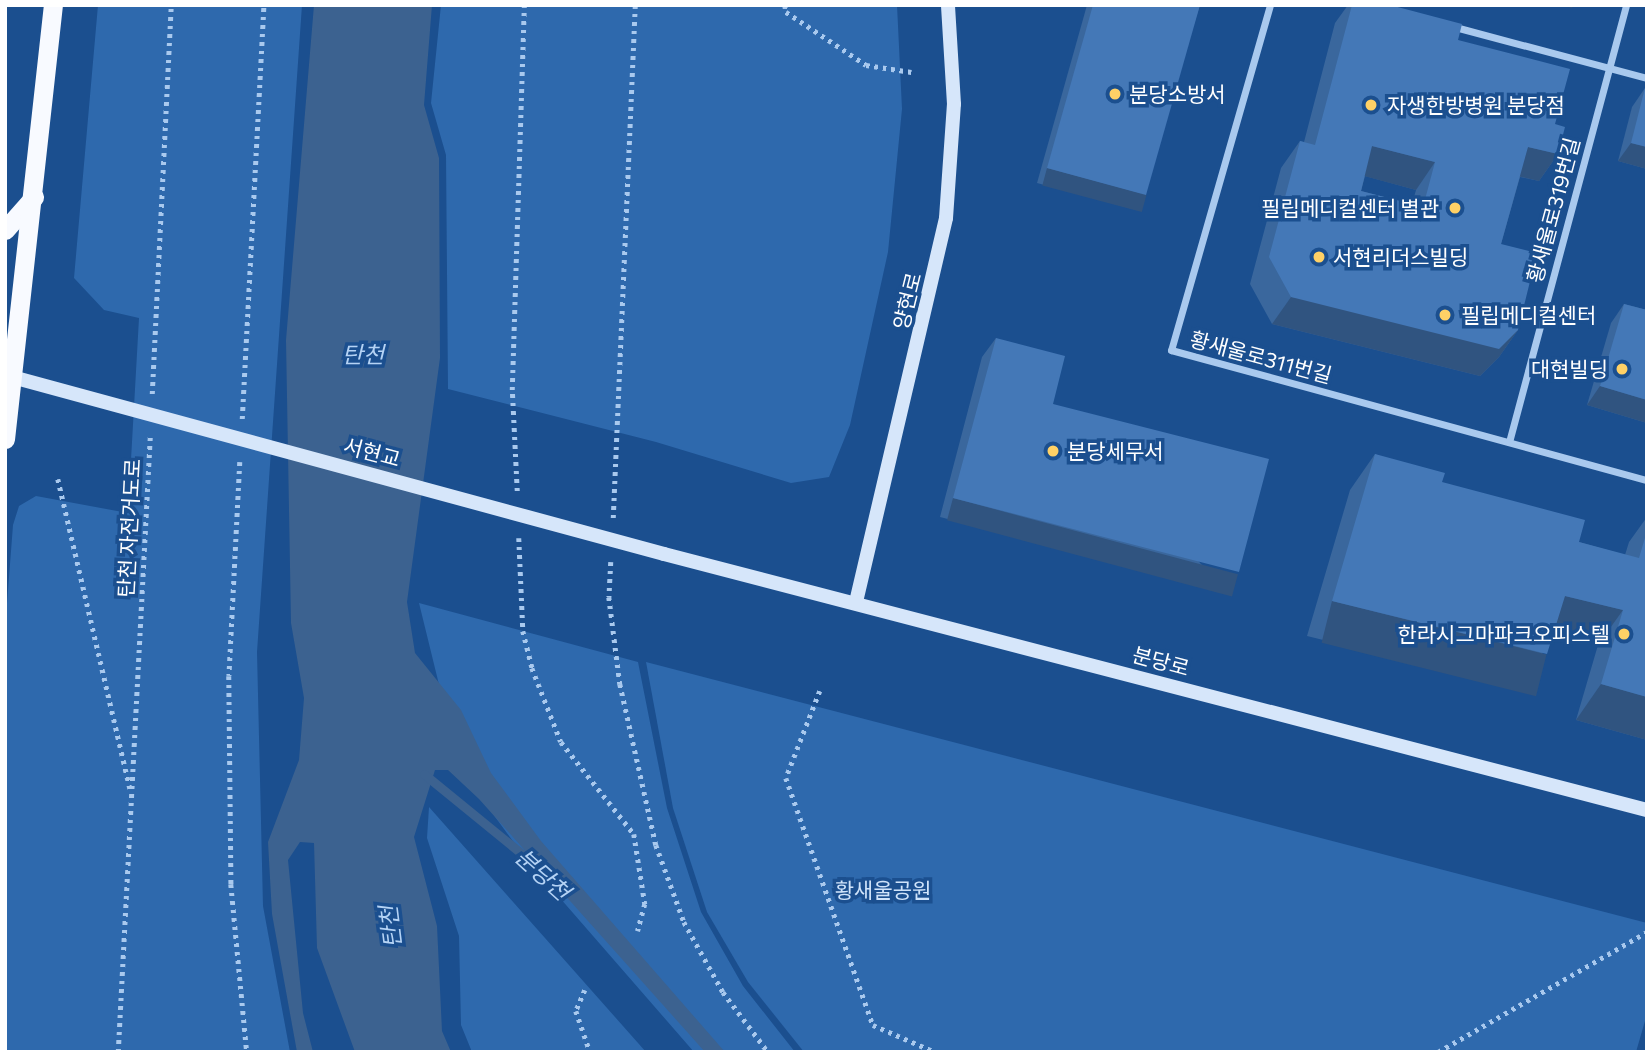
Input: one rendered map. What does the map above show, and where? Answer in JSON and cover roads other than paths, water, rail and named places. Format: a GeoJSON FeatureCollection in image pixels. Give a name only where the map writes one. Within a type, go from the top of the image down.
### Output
{"type":"FeatureCollection","features":[{"type":"Feature","properties":{"kind":"highway"},"geometry":{"type":"LineString","coordinates":[[5,439],[9,376],[34,197],[53,5]]}},
{"type":"Feature","properties":{"kind":"highway"},"geometry":{"type":"LineString","coordinates":[[5,230],[34,197]]}},
{"type":"Feature","properties":{"kind":"main road","name":"양현로"},"geometry":{"type":"LineString","coordinates":[[856,602],[946,218],[954,104],[948,5]]}},
{"type":"Feature","properties":{"kind":"main road","name":"서현교"},"geometry":{"type":"LineString","coordinates":[[9,376],[664,554]]}},
{"type":"Feature","properties":{"kind":"main road","name":"분당로"},"geometry":{"type":"LineString","coordinates":[[664,554],[1647,810]]}},
{"type":"Feature","properties":{"kind":"street","name":"황새울로311번길"},"geometry":{"type":"LineString","coordinates":[[1270,5],[1171,350],[1647,481]]}},
{"type":"Feature","properties":{"kind":"street","name":"황새울로319번길"},"geometry":{"type":"LineString","coordinates":[[1509,442],[1626,5]]}},
{"type":"Feature","properties":{"kind":"street"},"geometry":{"type":"LineString","coordinates":[[1439,23],[1647,78]]}},
{"type":"Feature","properties":{"kind":"water","name":"탄천"},"geometry":{"type":"Polygon","coordinates":[[[314,5],[432,5],[424,105],[439,158],[440,358],[407,602],[415,653],[461,710],[491,773],[541,841],[725,1052],[705,1052],[479,799],[448,770],[435,770],[414,837],[437,926],[442,1031],[451,1052],[355,1052],[317,948],[314,843],[300,842],[288,860],[303,1013],[313,1052],[297,1052],[272,914],[268,842],[299,760],[304,698],[291,623],[286,340],[314,5]]]}},
{"type":"Feature","properties":{"kind":"waterway","name":"분당천"},"geometry":{"type":"LineString","coordinates":[[424,774],[554,880]]}},
{"type":"Feature","properties":{"kind":"place","name":"분당소방서"},"geometry":{"type":"Point","coordinates":[1115,94]}},
{"type":"Feature","properties":{"kind":"place","name":"자생한방병원 분당점"},"geometry":{"type":"Point","coordinates":[1371,105]}},
{"type":"Feature","properties":{"kind":"place","name":"필립메디컬센터 별관"},"geometry":{"type":"Point","coordinates":[1455,208]}},
{"type":"Feature","properties":{"kind":"place","name":"서현리더스빌딩"},"geometry":{"type":"Point","coordinates":[1319,257]}},
{"type":"Feature","properties":{"kind":"place","name":"필립메디컬센터"},"geometry":{"type":"Point","coordinates":[1445,315]}},
{"type":"Feature","properties":{"kind":"place","name":"대현빌딩"},"geometry":{"type":"Point","coordinates":[1622,369]}},
{"type":"Feature","properties":{"kind":"place","name":"분당세무서"},"geometry":{"type":"Point","coordinates":[1053,451]}},
{"type":"Feature","properties":{"kind":"place","name":"한라시그마파크오피스텔"},"geometry":{"type":"Point","coordinates":[1624,634]}},
{"type":"Feature","properties":{"kind":"park label","name":"황새울공원"},"geometry":{"type":"Point","coordinates":[883,890]}}]}
